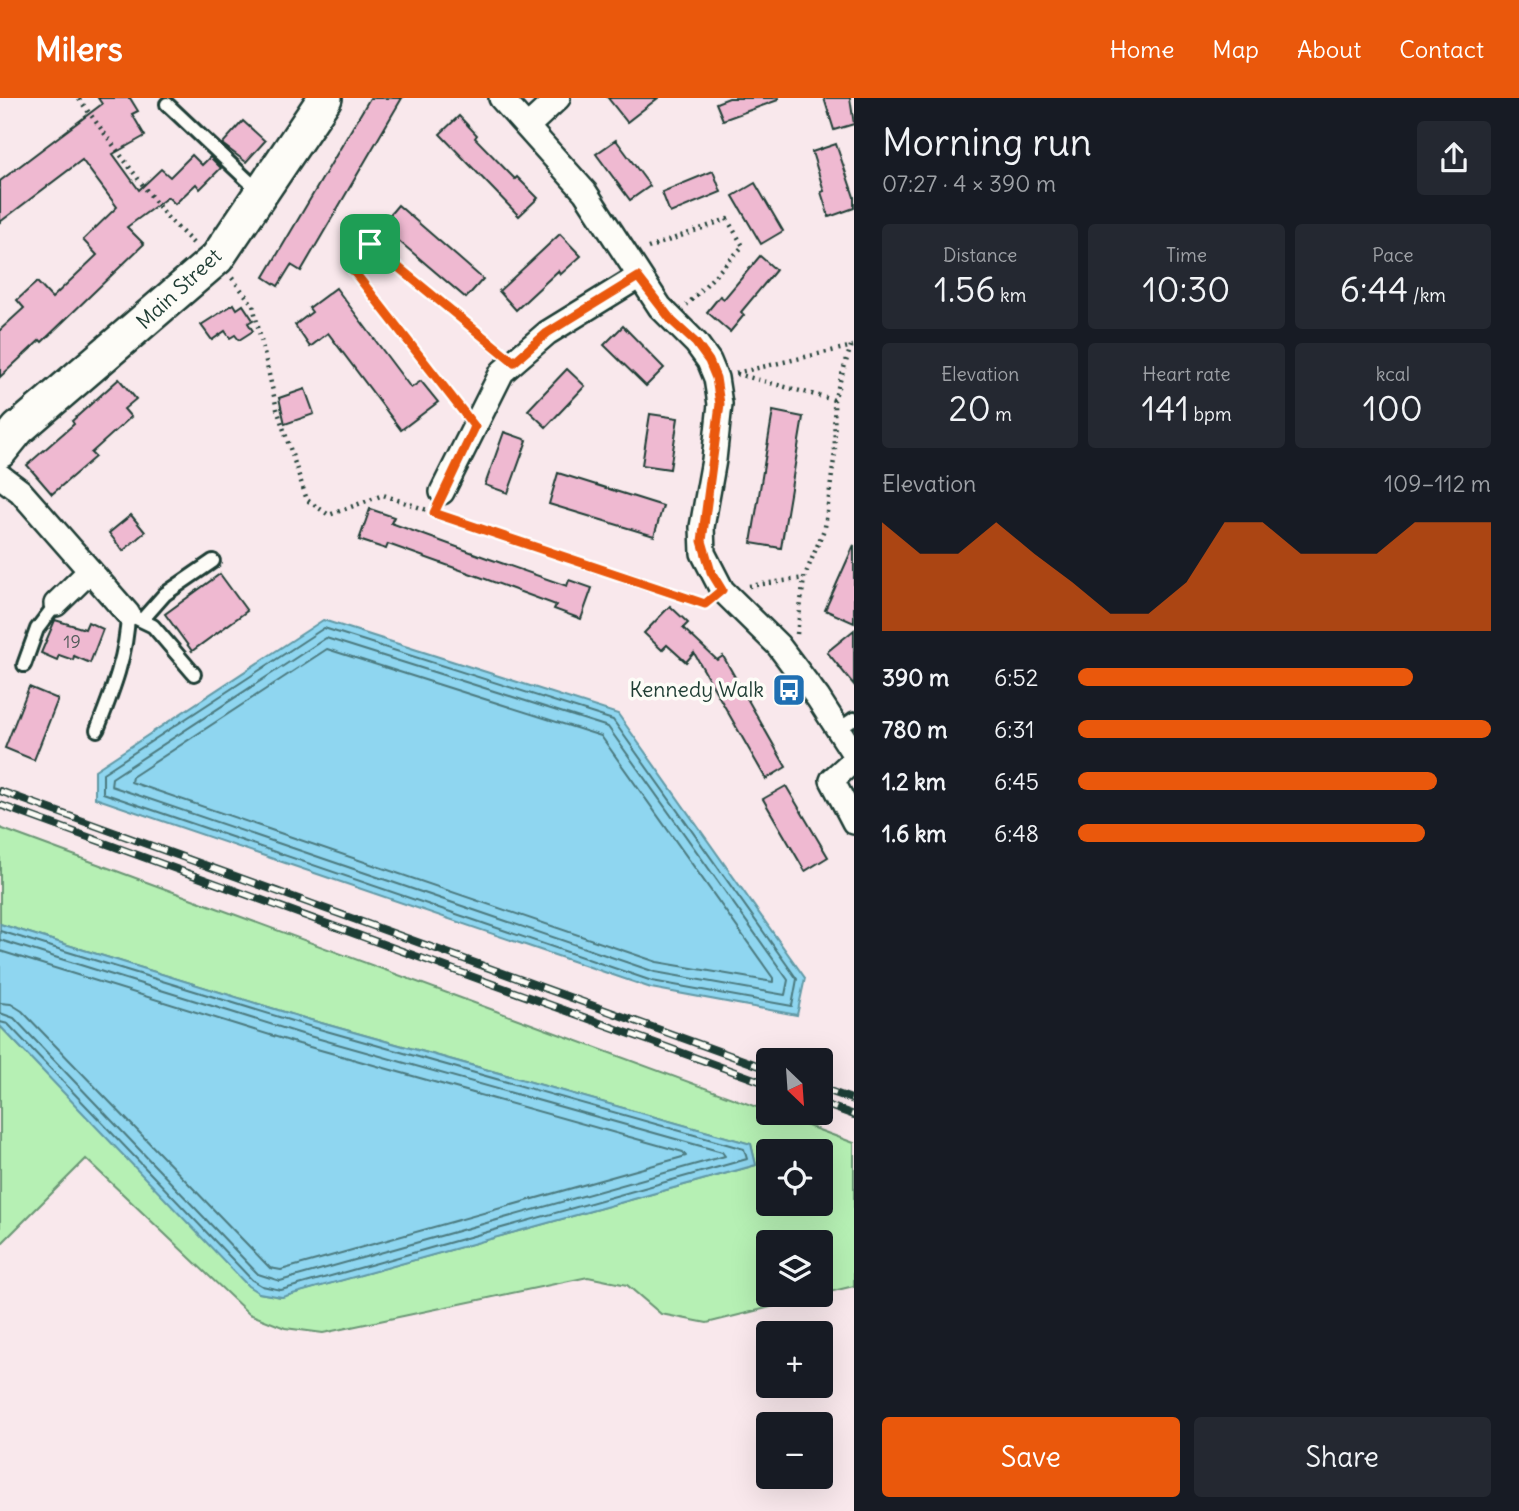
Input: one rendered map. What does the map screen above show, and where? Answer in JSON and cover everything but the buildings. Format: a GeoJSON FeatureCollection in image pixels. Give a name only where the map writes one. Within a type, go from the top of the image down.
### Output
{"type":"FeatureCollection","features":[{"type":"Feature","properties":{"kind":"street","name":"Main Street"},"geometry":{"type":"LineString","coordinates":[[0,451],[18,429],[215,260],[325,98]]}},
{"type":"Feature","properties":{"kind":"street"},"geometry":{"type":"LineString","coordinates":[[501,98],[585,192],[638,277],[672,321],[725,376],[702,541],[711,572],[722,590],[760,625],[847,724],[854,754]]}},
{"type":"Feature","properties":{"kind":"street"},"geometry":{"type":"LineString","coordinates":[[528,126],[558,98]]}},
{"type":"Feature","properties":{"kind":"street"},"geometry":{"type":"LineString","coordinates":[[438,503],[502,373],[547,333],[638,277]]}},
{"type":"Feature","properties":{"kind":"street"},"geometry":{"type":"LineString","coordinates":[[0,476],[20,491],[135,617]]}},
{"type":"Feature","properties":{"kind":"street"},"geometry":{"type":"LineString","coordinates":[[56,604],[90,570]]}},
{"type":"Feature","properties":{"kind":"street"},"geometry":{"type":"LineString","coordinates":[[854,760],[832,780],[854,822]]}},
{"type":"Feature","properties":{"kind":"lane"},"geometry":{"type":"LineString","coordinates":[[167,104],[262,194]]}},
{"type":"Feature","properties":{"kind":"lane"},"geometry":{"type":"LineString","coordinates":[[97,730],[114,688],[135,617],[213,561]]}},
{"type":"Feature","properties":{"kind":"lane"},"geometry":{"type":"LineString","coordinates":[[24,665],[37,629],[56,604]]}},
{"type":"Feature","properties":{"kind":"lane"},"geometry":{"type":"LineString","coordinates":[[135,617],[153,626],[194,674]]}},
{"type":"Feature","properties":{"kind":"path"},"geometry":{"type":"LineString","coordinates":[[79,99],[165,215],[215,260],[253,305],[277,409],[307,500],[329,514],[383,495],[438,503],[705,604],[722,590],[804,579]]}},
{"type":"Feature","properties":{"kind":"path"},"geometry":{"type":"LineString","coordinates":[[625,257],[727,219],[743,246],[672,321]]}},
{"type":"Feature","properties":{"kind":"path"},"geometry":{"type":"LineString","coordinates":[[475,427],[352,269],[370,244],[514,362]]}},
{"type":"Feature","properties":{"kind":"path"},"geometry":{"type":"LineString","coordinates":[[725,376],[853,346]]}},
{"type":"Feature","properties":{"kind":"path"},"geometry":{"type":"LineString","coordinates":[[794,666],[804,579],[825,527],[835,452],[834,400],[853,346]]}},
{"type":"Feature","properties":{"kind":"path"},"geometry":{"type":"LineString","coordinates":[[725,376],[834,400]]}},
{"type":"Feature","properties":{"kind":"green space"},"geometry":{"type":"Polygon","coordinates":[[[0,828],[756,1107],[756,1125],[805,1125],[854,1143],[854,1286],[833,1291],[833,1230],[756,1230],[756,1307],[771,1307],[707,1323],[661,1314],[627,1285],[588,1277],[323,1333],[285,1328],[249,1314],[86,1159],[0,1245],[0,1026],[259,1293],[281,1297],[756,1165],[751,1144],[307,1019],[0,924],[0,828]]]}},
{"type":"Feature","properties":{"kind":"water"},"geometry":{"type":"Polygon","coordinates":[[[323,620],[618,714],[805,978],[797,1015],[651,988],[95,798],[95,770],[323,620]]]}},
{"type":"Feature","properties":{"kind":"water"},"geometry":{"type":"Polygon","coordinates":[[[0,924],[307,1019],[751,1144],[756,1165],[282,1297],[259,1293],[248,1286],[0,1026],[0,924]]]}},
{"type":"Feature","properties":{"kind":"railway"},"geometry":{"type":"LineString","coordinates":[[0,791],[756,1065]]}},
{"type":"Feature","properties":{"kind":"railway"},"geometry":{"type":"LineString","coordinates":[[0,805],[756,1080]]}},
{"type":"Feature","properties":{"kind":"railway"},"geometry":{"type":"LineString","coordinates":[[833,1092],[854,1100]]}},
{"type":"Feature","properties":{"kind":"railway"},"geometry":{"type":"LineString","coordinates":[[833,1107],[854,1115]]}},
{"type":"Feature","properties":{"kind":"place","name":"Kennedy Walk"},"geometry":{"type":"Point","coordinates":[789,690]}},
{"type":"Feature","properties":{"kind":"route"},"geometry":{"type":"LineString","coordinates":[[370,244],[514,362],[547,333],[638,277],[672,321],[696,343],[709,361],[716,378],[720,404],[702,541],[703,553],[722,590],[705,604],[434,513],[475,427],[352,269],[370,244]]}}]}
